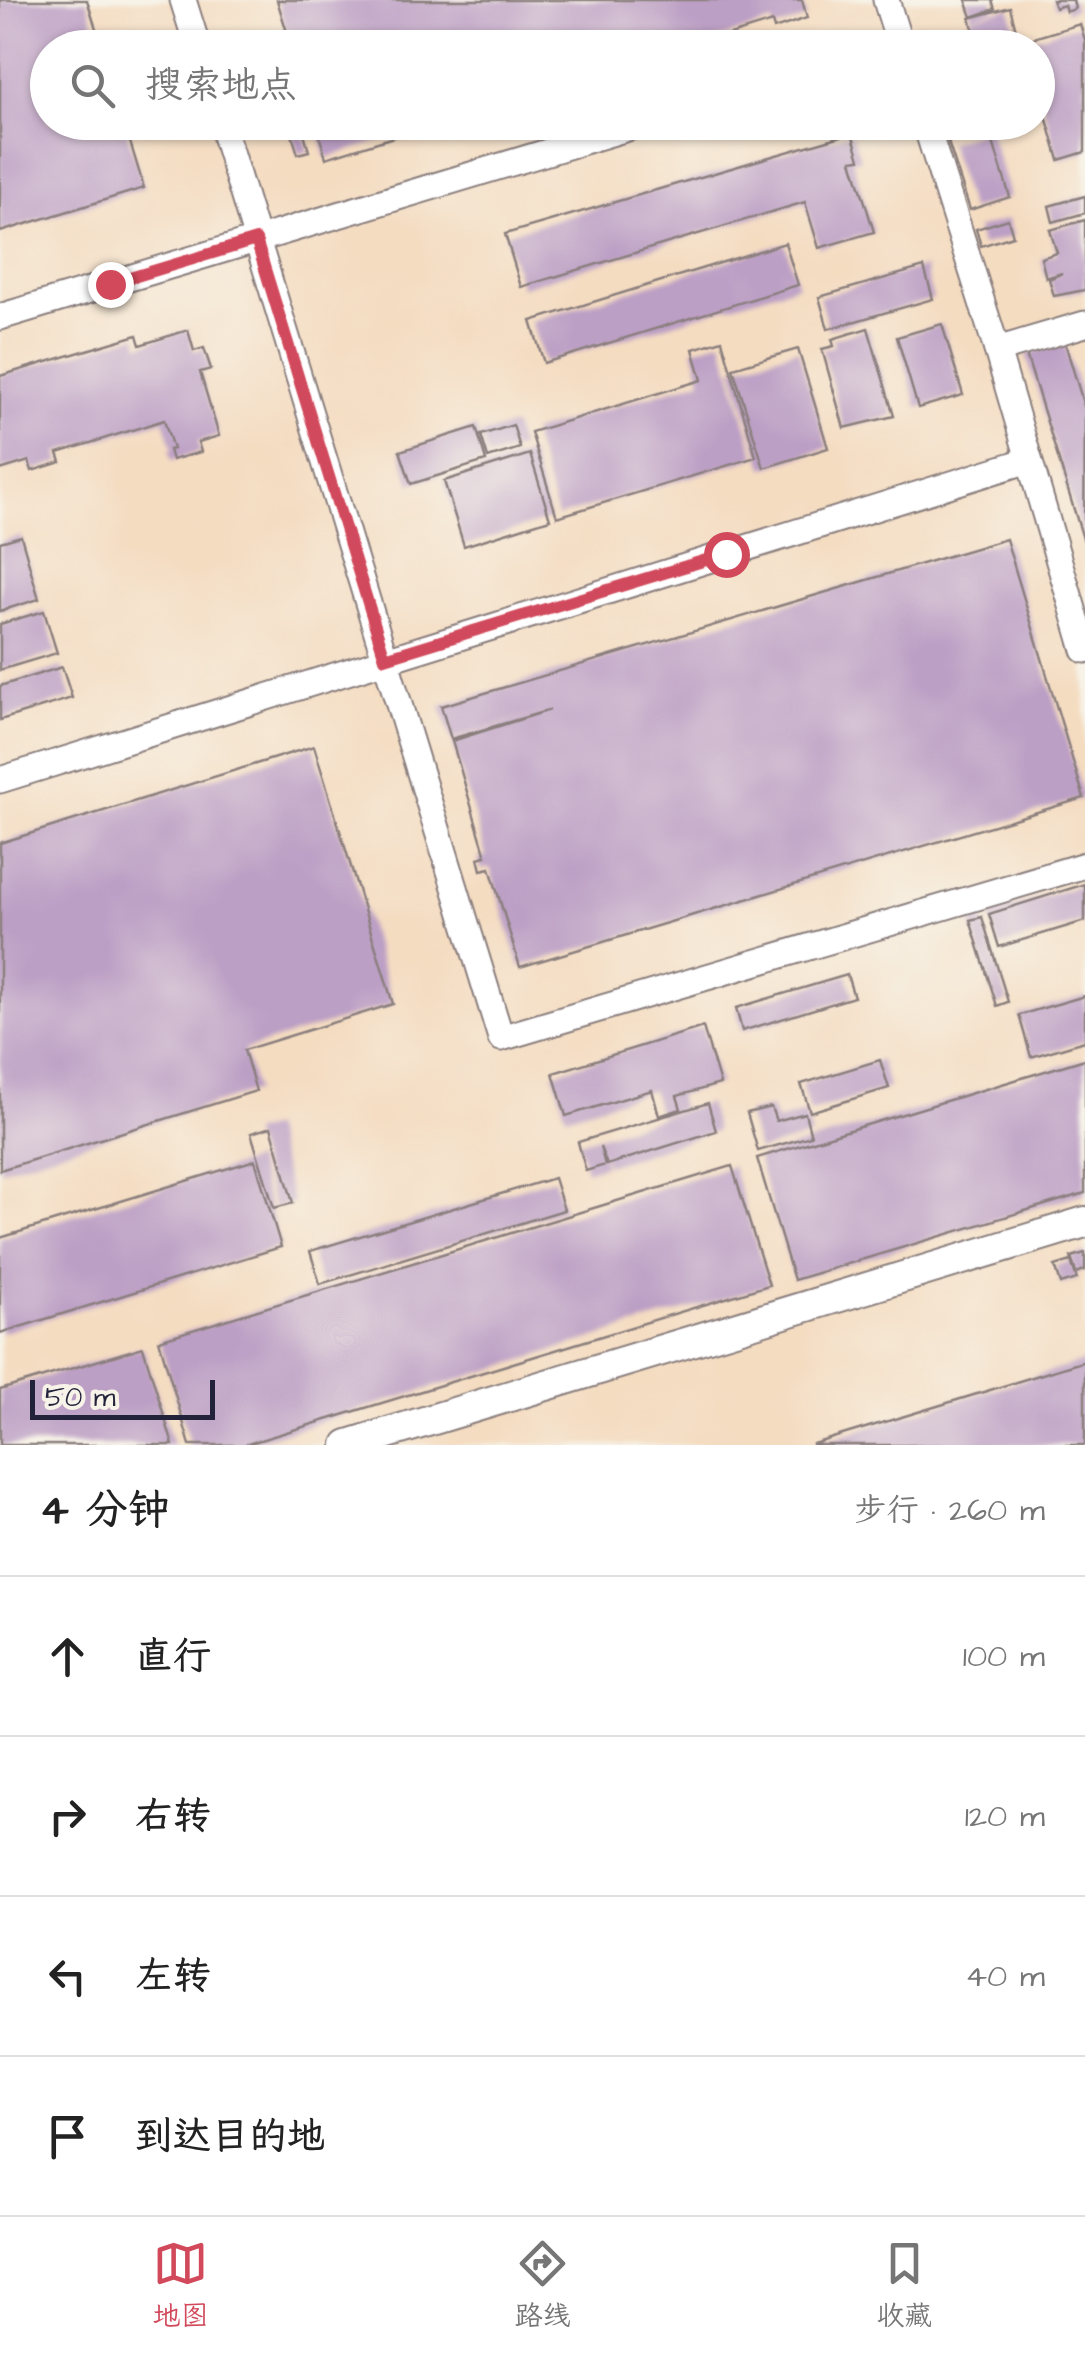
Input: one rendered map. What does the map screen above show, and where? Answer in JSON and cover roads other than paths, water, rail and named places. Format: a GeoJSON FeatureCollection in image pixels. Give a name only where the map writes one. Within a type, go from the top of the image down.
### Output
{"type":"FeatureCollection","features":[{"type":"Feature","properties":{"kind":"street"},"geometry":{"type":"LineString","coordinates":[[183,0],[192,30]]}},
{"type":"Feature","properties":{"kind":"street"},"geometry":{"type":"LineString","coordinates":[[886,0],[894,30]]}},
{"type":"Feature","properties":{"kind":"street"},"geometry":{"type":"LineString","coordinates":[[226,140],[501,1038],[1085,866]]}},
{"type":"Feature","properties":{"kind":"street"},"geometry":{"type":"LineString","coordinates":[[0,317],[587,140]]}},
{"type":"Feature","properties":{"kind":"street"},"geometry":{"type":"LineString","coordinates":[[931,140],[1085,650]]}},
{"type":"Feature","properties":{"kind":"street"},"geometry":{"type":"LineString","coordinates":[[997,350],[1085,324]]}},
{"type":"Feature","properties":{"kind":"street"},"geometry":{"type":"LineString","coordinates":[[0,780],[1029,460]]}},
{"type":"Feature","properties":{"kind":"street"},"geometry":{"type":"LineString","coordinates":[[348,1445],[1085,1222]]}}]}
